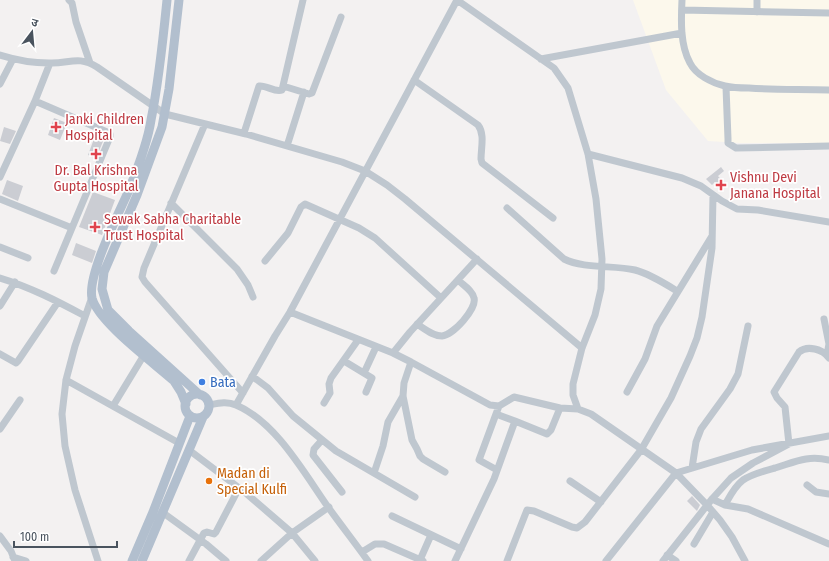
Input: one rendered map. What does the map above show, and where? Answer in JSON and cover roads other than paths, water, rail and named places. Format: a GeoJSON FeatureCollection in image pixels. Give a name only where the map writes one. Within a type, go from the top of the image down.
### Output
{"type":"FeatureCollection","features":[{"type":"Feature","properties":{"kind":"main road"},"geometry":{"type":"LineString","coordinates":[[167,0],[159,77],[151,121],[129,189],[95,271],[91,290],[95,305],[105,321],[174,381],[181,392],[186,404],[187,412],[190,416],[199,418],[203,417]]}},
{"type":"Feature","properties":{"kind":"main road"},"geometry":{"type":"LineString","coordinates":[[142,561],[203,417],[207,414],[209,405],[205,397],[200,395],[108,310],[102,289],[104,272],[137,195],[162,128],[169,89],[179,0]]}},
{"type":"Feature","properties":{"kind":"main road"},"geometry":{"type":"LineString","coordinates":[[186,404],[191,396],[200,395]]}},
{"type":"Feature","properties":{"kind":"main road"},"geometry":{"type":"LineString","coordinates":[[132,561],[153,512],[190,416]]}},
{"type":"Feature","properties":{"kind":"street"},"geometry":{"type":"LineString","coordinates":[[68,0],[72,3],[76,22],[90,63]]}},
{"type":"Feature","properties":{"kind":"street"},"geometry":{"type":"LineString","coordinates":[[244,133],[259,86],[280,91],[283,86],[303,0]]}},
{"type":"Feature","properties":{"kind":"street"},"geometry":{"type":"LineString","coordinates":[[236,405],[290,312],[357,190],[365,171],[457,0],[554,68],[568,88],[588,154],[596,199],[602,267],[601,289],[595,315],[582,348],[573,391],[578,409]]}},
{"type":"Feature","properties":{"kind":"street"},"geometry":{"type":"LineString","coordinates":[[682,0],[682,33],[685,49],[690,63],[698,74],[726,87],[829,90]]}},
{"type":"Feature","properties":{"kind":"street"},"geometry":{"type":"LineString","coordinates":[[757,0],[757,12]]}},
{"type":"Feature","properties":{"kind":"street"},"geometry":{"type":"LineString","coordinates":[[682,10],[829,13]]}},
{"type":"Feature","properties":{"kind":"street"},"geometry":{"type":"LineString","coordinates":[[283,86],[311,94],[314,92],[340,17]]}},
{"type":"Feature","properties":{"kind":"street"},"geometry":{"type":"LineString","coordinates":[[541,59],[682,33]]}},
{"type":"Feature","properties":{"kind":"street"},"geometry":{"type":"LineString","coordinates":[[0,55],[13,59],[50,63],[76,60],[85,61],[165,114],[244,133],[342,162],[365,171],[399,194],[582,348]]}},
{"type":"Feature","properties":{"kind":"street"},"geometry":{"type":"LineString","coordinates":[[0,84],[13,59]]}},
{"type":"Feature","properties":{"kind":"street"},"geometry":{"type":"LineString","coordinates":[[0,177],[35,101],[50,63]]}},
{"type":"Feature","properties":{"kind":"street"},"geometry":{"type":"LineString","coordinates":[[414,80],[478,125],[481,129],[482,135],[482,163],[553,218]]}},
{"type":"Feature","properties":{"kind":"street"},"geometry":{"type":"LineString","coordinates":[[726,87],[728,144],[736,148],[829,146]]}},
{"type":"Feature","properties":{"kind":"street"},"geometry":{"type":"LineString","coordinates":[[288,146],[304,92]]}},
{"type":"Feature","properties":{"kind":"street"},"geometry":{"type":"LineString","coordinates":[[35,101],[110,134],[110,140],[54,271]]}},
{"type":"Feature","properties":{"kind":"street"},"geometry":{"type":"LineString","coordinates":[[205,124],[144,268],[142,277],[243,393]]}},
{"type":"Feature","properties":{"kind":"street"},"geometry":{"type":"LineString","coordinates":[[588,154],[682,178],[701,186],[722,201],[737,208],[829,222]]}},
{"type":"Feature","properties":{"kind":"street"},"geometry":{"type":"LineString","coordinates":[[507,561],[527,510],[534,511],[572,527],[577,528],[585,522],[641,450],[671,398],[697,338],[702,317],[713,234],[713,195]]}},
{"type":"Feature","properties":{"kind":"street"},"geometry":{"type":"LineString","coordinates":[[0,199],[72,228]]}},
{"type":"Feature","properties":{"kind":"street"},"geometry":{"type":"LineString","coordinates":[[171,203],[237,269],[248,285],[253,297]]}},
{"type":"Feature","properties":{"kind":"street"},"geometry":{"type":"LineString","coordinates":[[265,261],[288,233],[303,205],[310,205],[359,228],[375,238],[441,298]]}},
{"type":"Feature","properties":{"kind":"street"},"geometry":{"type":"LineString","coordinates":[[507,208],[564,259],[571,262],[643,272],[677,291]]}},
{"type":"Feature","properties":{"kind":"street"},"geometry":{"type":"LineString","coordinates":[[627,392],[645,359],[657,326],[713,234]]}},
{"type":"Feature","properties":{"kind":"street"},"geometry":{"type":"LineString","coordinates":[[0,247],[28,258]]}},
{"type":"Feature","properties":{"kind":"street"},"geometry":{"type":"LineString","coordinates":[[393,353],[417,324],[477,259]]}},
{"type":"Feature","properties":{"kind":"street"},"geometry":{"type":"LineString","coordinates":[[0,278],[15,282],[46,295],[85,316]]}},
{"type":"Feature","properties":{"kind":"street"},"geometry":{"type":"LineString","coordinates":[[417,324],[430,333],[442,336],[453,332],[472,310],[475,299],[473,294],[458,280]]}},
{"type":"Feature","properties":{"kind":"street"},"geometry":{"type":"LineString","coordinates":[[0,306],[15,282]]}},
{"type":"Feature","properties":{"kind":"street"},"geometry":{"type":"LineString","coordinates":[[92,297],[75,346],[66,380],[62,414],[65,446],[75,490],[98,561]]}},
{"type":"Feature","properties":{"kind":"street"},"geometry":{"type":"LineString","coordinates":[[0,354],[16,363],[58,302]]}},
{"type":"Feature","properties":{"kind":"street"},"geometry":{"type":"LineString","coordinates":[[290,312],[393,353],[490,405],[499,406],[514,397],[560,408],[578,409],[591,414],[676,473],[710,502],[748,509],[829,544]]}},
{"type":"Feature","properties":{"kind":"street"},"geometry":{"type":"LineString","coordinates":[[789,444],[785,407],[774,395],[774,392],[799,352],[803,349],[809,348],[817,350],[828,357],[829,344],[824,319]]}},
{"type":"Feature","properties":{"kind":"street"},"geometry":{"type":"LineString","coordinates":[[692,468],[696,442],[701,429],[706,420],[730,389],[738,374],[748,326]]}},
{"type":"Feature","properties":{"kind":"street"},"geometry":{"type":"LineString","coordinates":[[324,403],[330,393],[329,384],[332,378],[358,340]]}},
{"type":"Feature","properties":{"kind":"street"},"geometry":{"type":"LineString","coordinates":[[364,373],[376,347]]}},
{"type":"Feature","properties":{"kind":"street"},"geometry":{"type":"LineString","coordinates":[[113,406],[144,355]]}},
{"type":"Feature","properties":{"kind":"street"},"geometry":{"type":"LineString","coordinates":[[344,361],[372,378],[366,392]]}},
{"type":"Feature","properties":{"kind":"street"},"geometry":{"type":"LineString","coordinates":[[411,362],[404,384],[403,396],[412,440],[423,459],[445,472]]}},
{"type":"Feature","properties":{"kind":"street"},"geometry":{"type":"LineString","coordinates":[[252,376],[272,392],[293,416],[336,451],[415,496]]}},
{"type":"Feature","properties":{"kind":"street"},"geometry":{"type":"LineString","coordinates":[[66,380],[179,444]]}},
{"type":"Feature","properties":{"kind":"street"},"geometry":{"type":"LineString","coordinates":[[374,473],[383,446],[388,422],[403,396]]}},
{"type":"Feature","properties":{"kind":"street"},"geometry":{"type":"LineString","coordinates":[[0,429],[20,400]]}},
{"type":"Feature","properties":{"kind":"street"},"geometry":{"type":"LineString","coordinates":[[209,405],[224,402],[236,405],[252,414],[280,438],[328,508],[368,561]]}},
{"type":"Feature","properties":{"kind":"street"},"geometry":{"type":"LineString","coordinates":[[497,470],[479,460],[499,406]]}},
{"type":"Feature","properties":{"kind":"street"},"geometry":{"type":"LineString","coordinates":[[496,414],[548,434],[560,408]]}},
{"type":"Feature","properties":{"kind":"street"},"geometry":{"type":"LineString","coordinates":[[455,561],[497,470],[515,421]]}},
{"type":"Feature","properties":{"kind":"street"},"geometry":{"type":"LineString","coordinates":[[606,561],[676,473],[752,450],[829,436]]}},
{"type":"Feature","properties":{"kind":"street"},"geometry":{"type":"LineString","coordinates":[[322,440],[314,449],[314,455],[342,492]]}},
{"type":"Feature","properties":{"kind":"street"},"geometry":{"type":"LineString","coordinates":[[676,561],[665,558],[731,478],[758,460],[789,444]]}},
{"type":"Feature","properties":{"kind":"street"},"geometry":{"type":"LineString","coordinates":[[189,450],[240,488],[292,533],[315,561]]}},
{"type":"Feature","properties":{"kind":"street"},"geometry":{"type":"LineString","coordinates":[[752,450],[758,460]]}},
{"type":"Feature","properties":{"kind":"street"},"geometry":{"type":"LineString","coordinates":[[725,505],[736,487],[752,475],[799,459],[819,457],[829,460]]}},
{"type":"Feature","properties":{"kind":"street"},"geometry":{"type":"LineString","coordinates":[[570,481],[601,502]]}},
{"type":"Feature","properties":{"kind":"street"},"geometry":{"type":"LineString","coordinates":[[807,485],[816,492],[829,494]]}},
{"type":"Feature","properties":{"kind":"street"},"geometry":{"type":"LineString","coordinates":[[189,561],[205,532],[214,534],[216,532],[240,488]]}},
{"type":"Feature","properties":{"kind":"street"},"geometry":{"type":"LineString","coordinates":[[710,502],[713,512],[732,537],[745,561]]}},
{"type":"Feature","properties":{"kind":"street"},"geometry":{"type":"LineString","coordinates":[[260,561],[292,533],[328,508]]}},
{"type":"Feature","properties":{"kind":"street"},"geometry":{"type":"LineString","coordinates":[[162,512],[200,539],[226,561]]}},
{"type":"Feature","properties":{"kind":"street"},"geometry":{"type":"LineString","coordinates":[[694,544],[713,512]]}},
{"type":"Feature","properties":{"kind":"street"},"geometry":{"type":"LineString","coordinates":[[392,516],[461,549]]}},
{"type":"Feature","properties":{"kind":"street"},"geometry":{"type":"LineString","coordinates":[[362,552],[375,544],[384,544],[422,560],[431,535]]}},
{"type":"Feature","properties":{"kind":"street"},"geometry":{"type":"LineString","coordinates":[[0,536],[8,546],[14,559],[26,561]]}},
{"type":"Feature","properties":{"kind":"place","name":"Janki Children Hospital"},"geometry":{"type":"Point","coordinates":[56,127]}},
{"type":"Feature","properties":{"kind":"place","name":"Dr. Bal Krishna Gupta Hospital"},"geometry":{"type":"Point","coordinates":[96,154]}},
{"type":"Feature","properties":{"kind":"place","name":"Vishnu Devi Janana Hospital"},"geometry":{"type":"Point","coordinates":[721,185]}},
{"type":"Feature","properties":{"kind":"place","name":"Sewak Sabha Charitable Trust Hospital"},"geometry":{"type":"Point","coordinates":[95,227]}},
{"type":"Feature","properties":{"kind":"place","name":"Bata"},"geometry":{"type":"Point","coordinates":[202,382]}},
{"type":"Feature","properties":{"kind":"place","name":"Madan di Special Kulfi"},"geometry":{"type":"Point","coordinates":[209,481]}}]}
